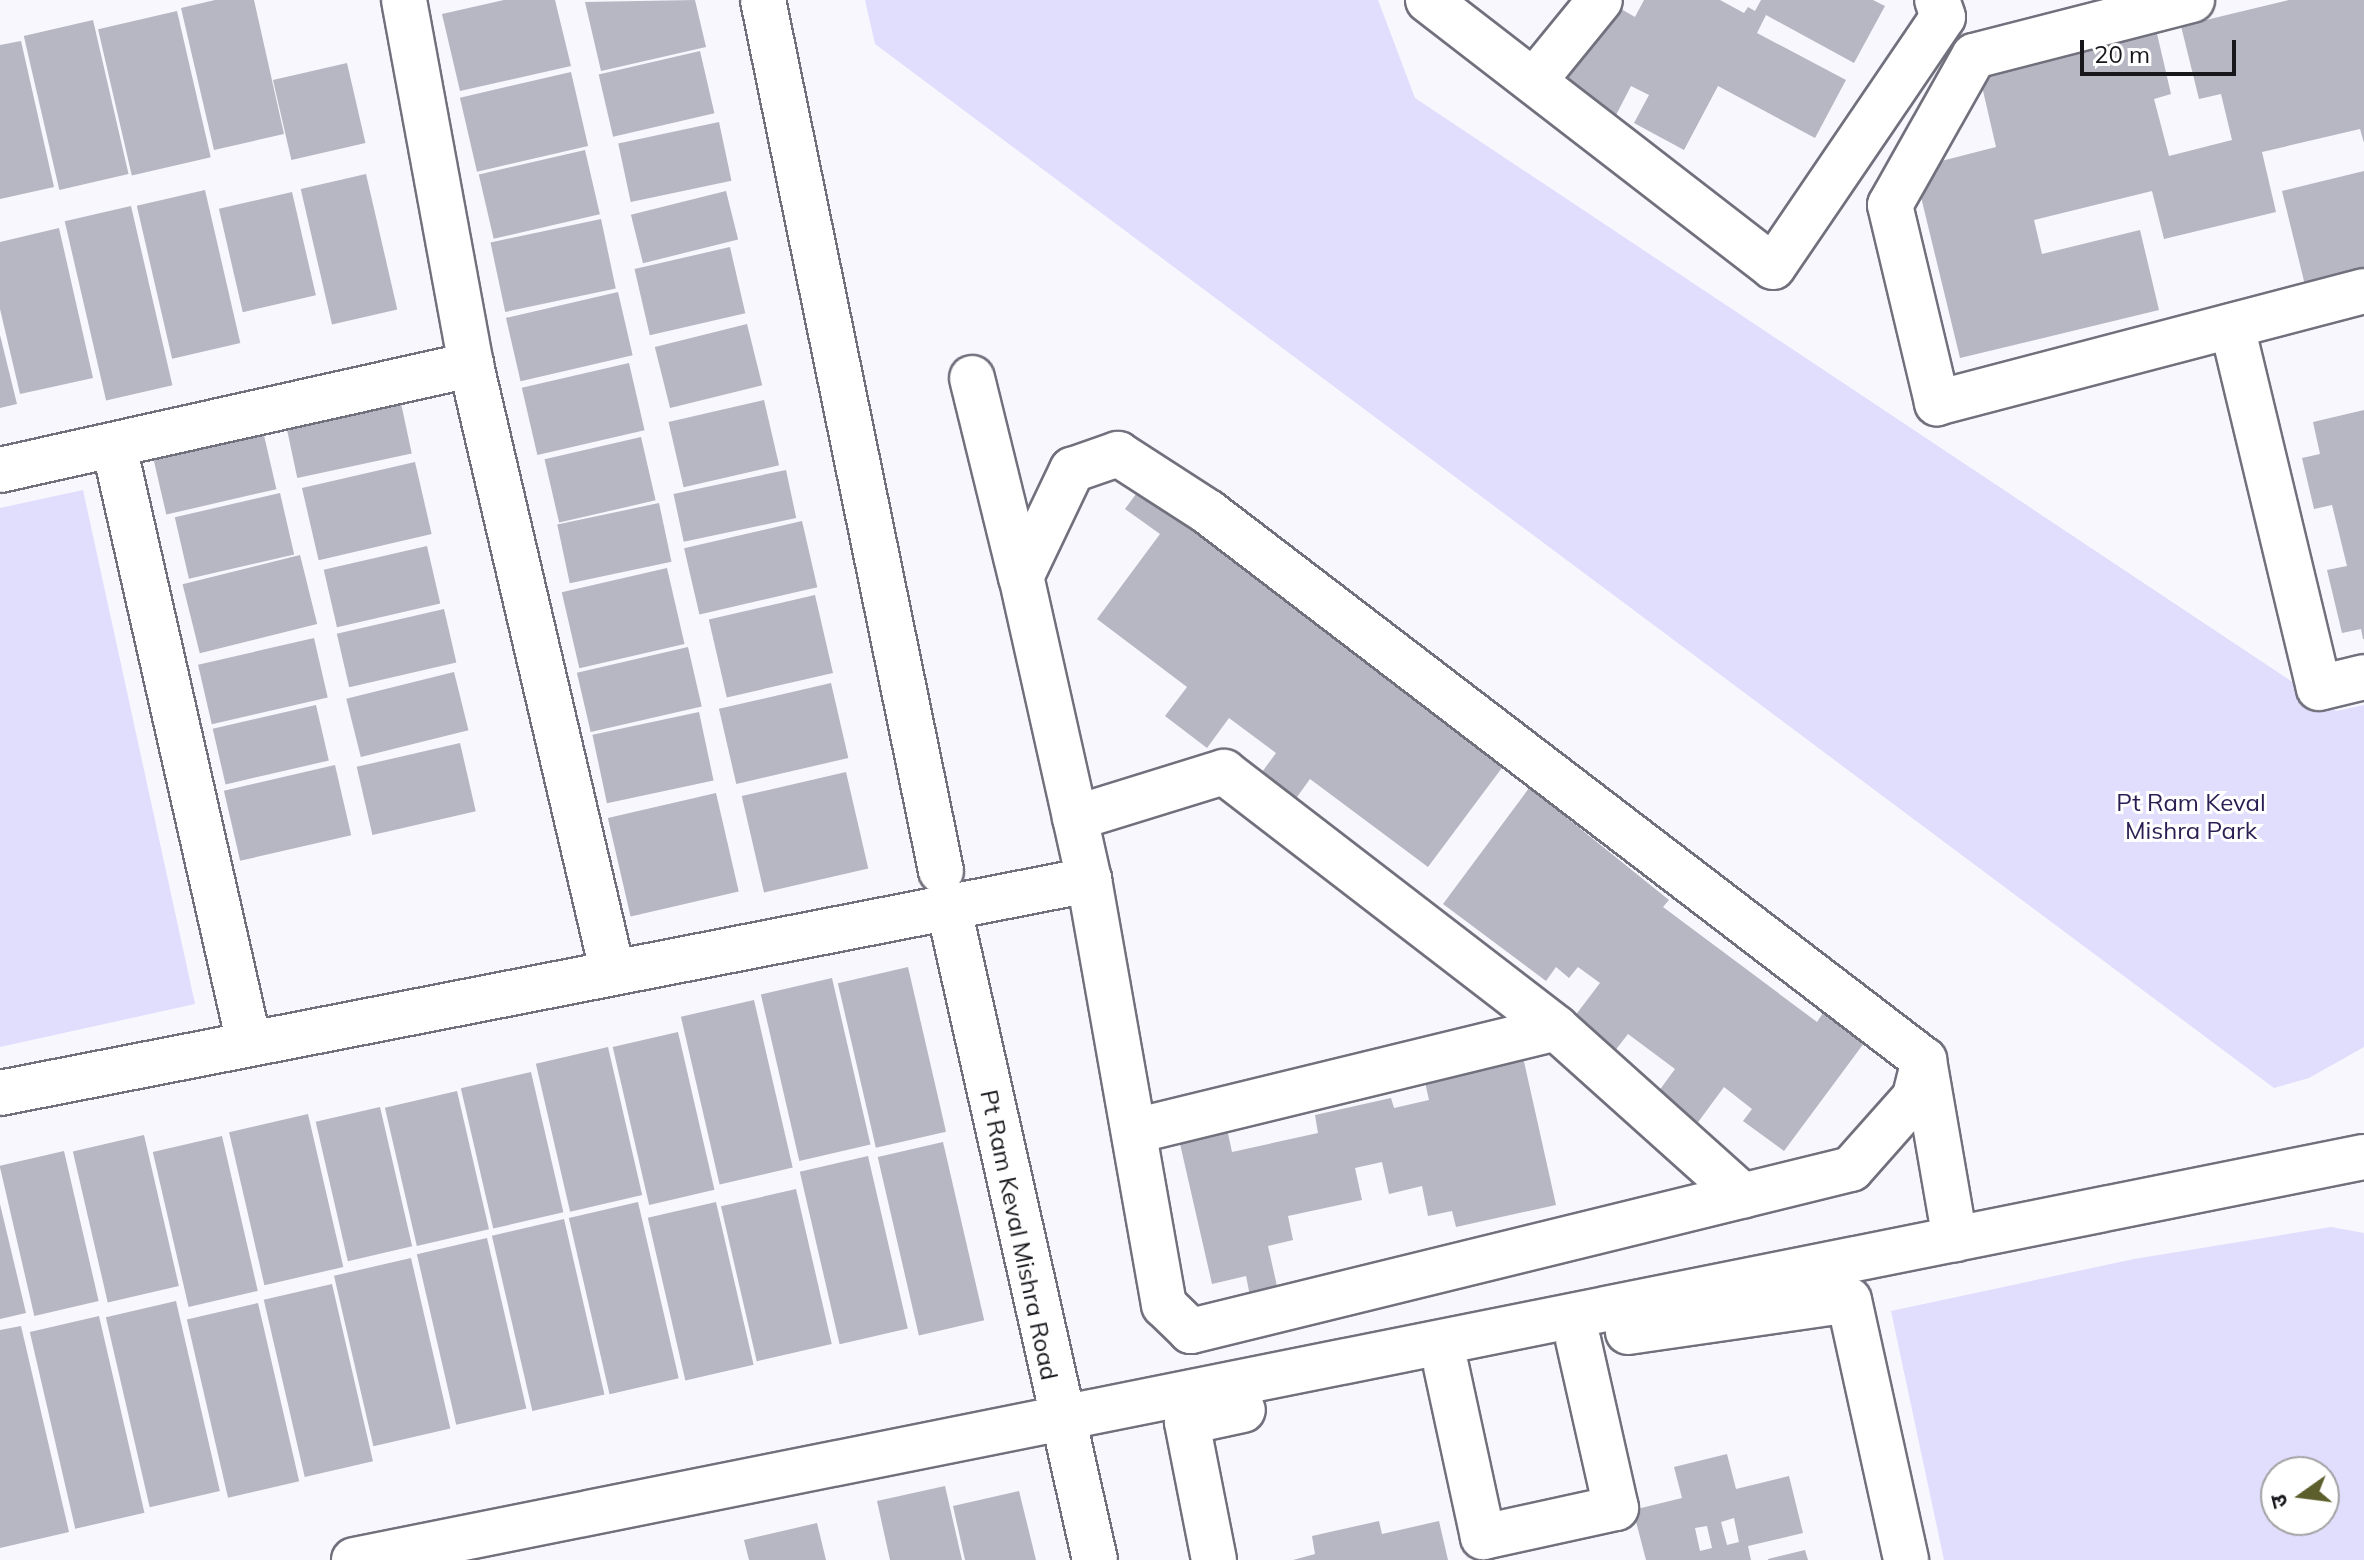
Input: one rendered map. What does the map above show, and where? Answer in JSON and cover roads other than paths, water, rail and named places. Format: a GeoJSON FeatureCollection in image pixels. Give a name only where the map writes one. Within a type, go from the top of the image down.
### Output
{"type":"FeatureCollection","features":[{"type":"Feature","properties":{"kind":"street"},"geometry":{"type":"LineString","coordinates":[[404,0],[471,365],[612,970]]}},
{"type":"Feature","properties":{"kind":"street","name":"Pt Ram Keval Mishra Road"},"geometry":{"type":"LineString","coordinates":[[763,0],[945,890],[1058,1418],[1095,1560]]}},
{"type":"Feature","properties":{"kind":"street"},"geometry":{"type":"LineString","coordinates":[[1428,0],[1773,267],[1943,17],[1937,0]]}},
{"type":"Feature","properties":{"kind":"street"},"geometry":{"type":"LineString","coordinates":[[1534,81],[1600,0]]}},
{"type":"Feature","properties":{"kind":"street"},"geometry":{"type":"LineString","coordinates":[[2192,0],[1974,56],[1890,205],[1937,403],[2364,291]]}},
{"type":"Feature","properties":{"kind":"street"},"geometry":{"type":"LineString","coordinates":[[2232,326],[2319,688],[2364,677]]}},
{"type":"Feature","properties":{"kind":"street"},"geometry":{"type":"LineString","coordinates":[[0,470],[471,365]]}},
{"type":"Feature","properties":{"kind":"street"},"geometry":{"type":"LineString","coordinates":[[972,378],[1021,577],[1089,880],[1164,1305],[1191,1331],[1851,1169],[1915,1097],[1924,1060]]}},
{"type":"Feature","properties":{"kind":"street"},"geometry":{"type":"LineString","coordinates":[[114,446],[249,1043]]}},
{"type":"Feature","properties":{"kind":"street"},"geometry":{"type":"LineString","coordinates":[[1021,577],[1072,470],[1118,454],[1208,512],[1924,1060],[1955,1239]]}},
{"type":"Feature","properties":{"kind":"street"},"geometry":{"type":"LineString","coordinates":[[1075,818],[1224,772],[1556,1028],[1743,1196]]}},
{"type":"Feature","properties":{"kind":"street"},"geometry":{"type":"LineString","coordinates":[[0,1093],[612,970],[945,890],[1089,880]]}},
{"type":"Feature","properties":{"kind":"street"},"geometry":{"type":"LineString","coordinates":[[1135,1131],[1556,1028]]}},
{"type":"Feature","properties":{"kind":"street"},"geometry":{"type":"LineString","coordinates":[[354,1560],[1058,1418],[1509,1341],[1955,1239],[2364,1157]]}},
{"type":"Feature","properties":{"kind":"street"},"geometry":{"type":"LineString","coordinates":[[1214,1560],[1187,1422],[1446,1366],[1509,1341],[1578,1340],[1849,1300],[1906,1560]]}},
{"type":"Feature","properties":{"kind":"street"},"geometry":{"type":"LineString","coordinates":[[1446,1366],[1483,1537],[1616,1508],[1578,1340]]}},
{"type":"Feature","properties":{"kind":"park label","name":"Pt Ram Keval Mishra Park"},"geometry":{"type":"Point","coordinates":[2191,817]}}]}
